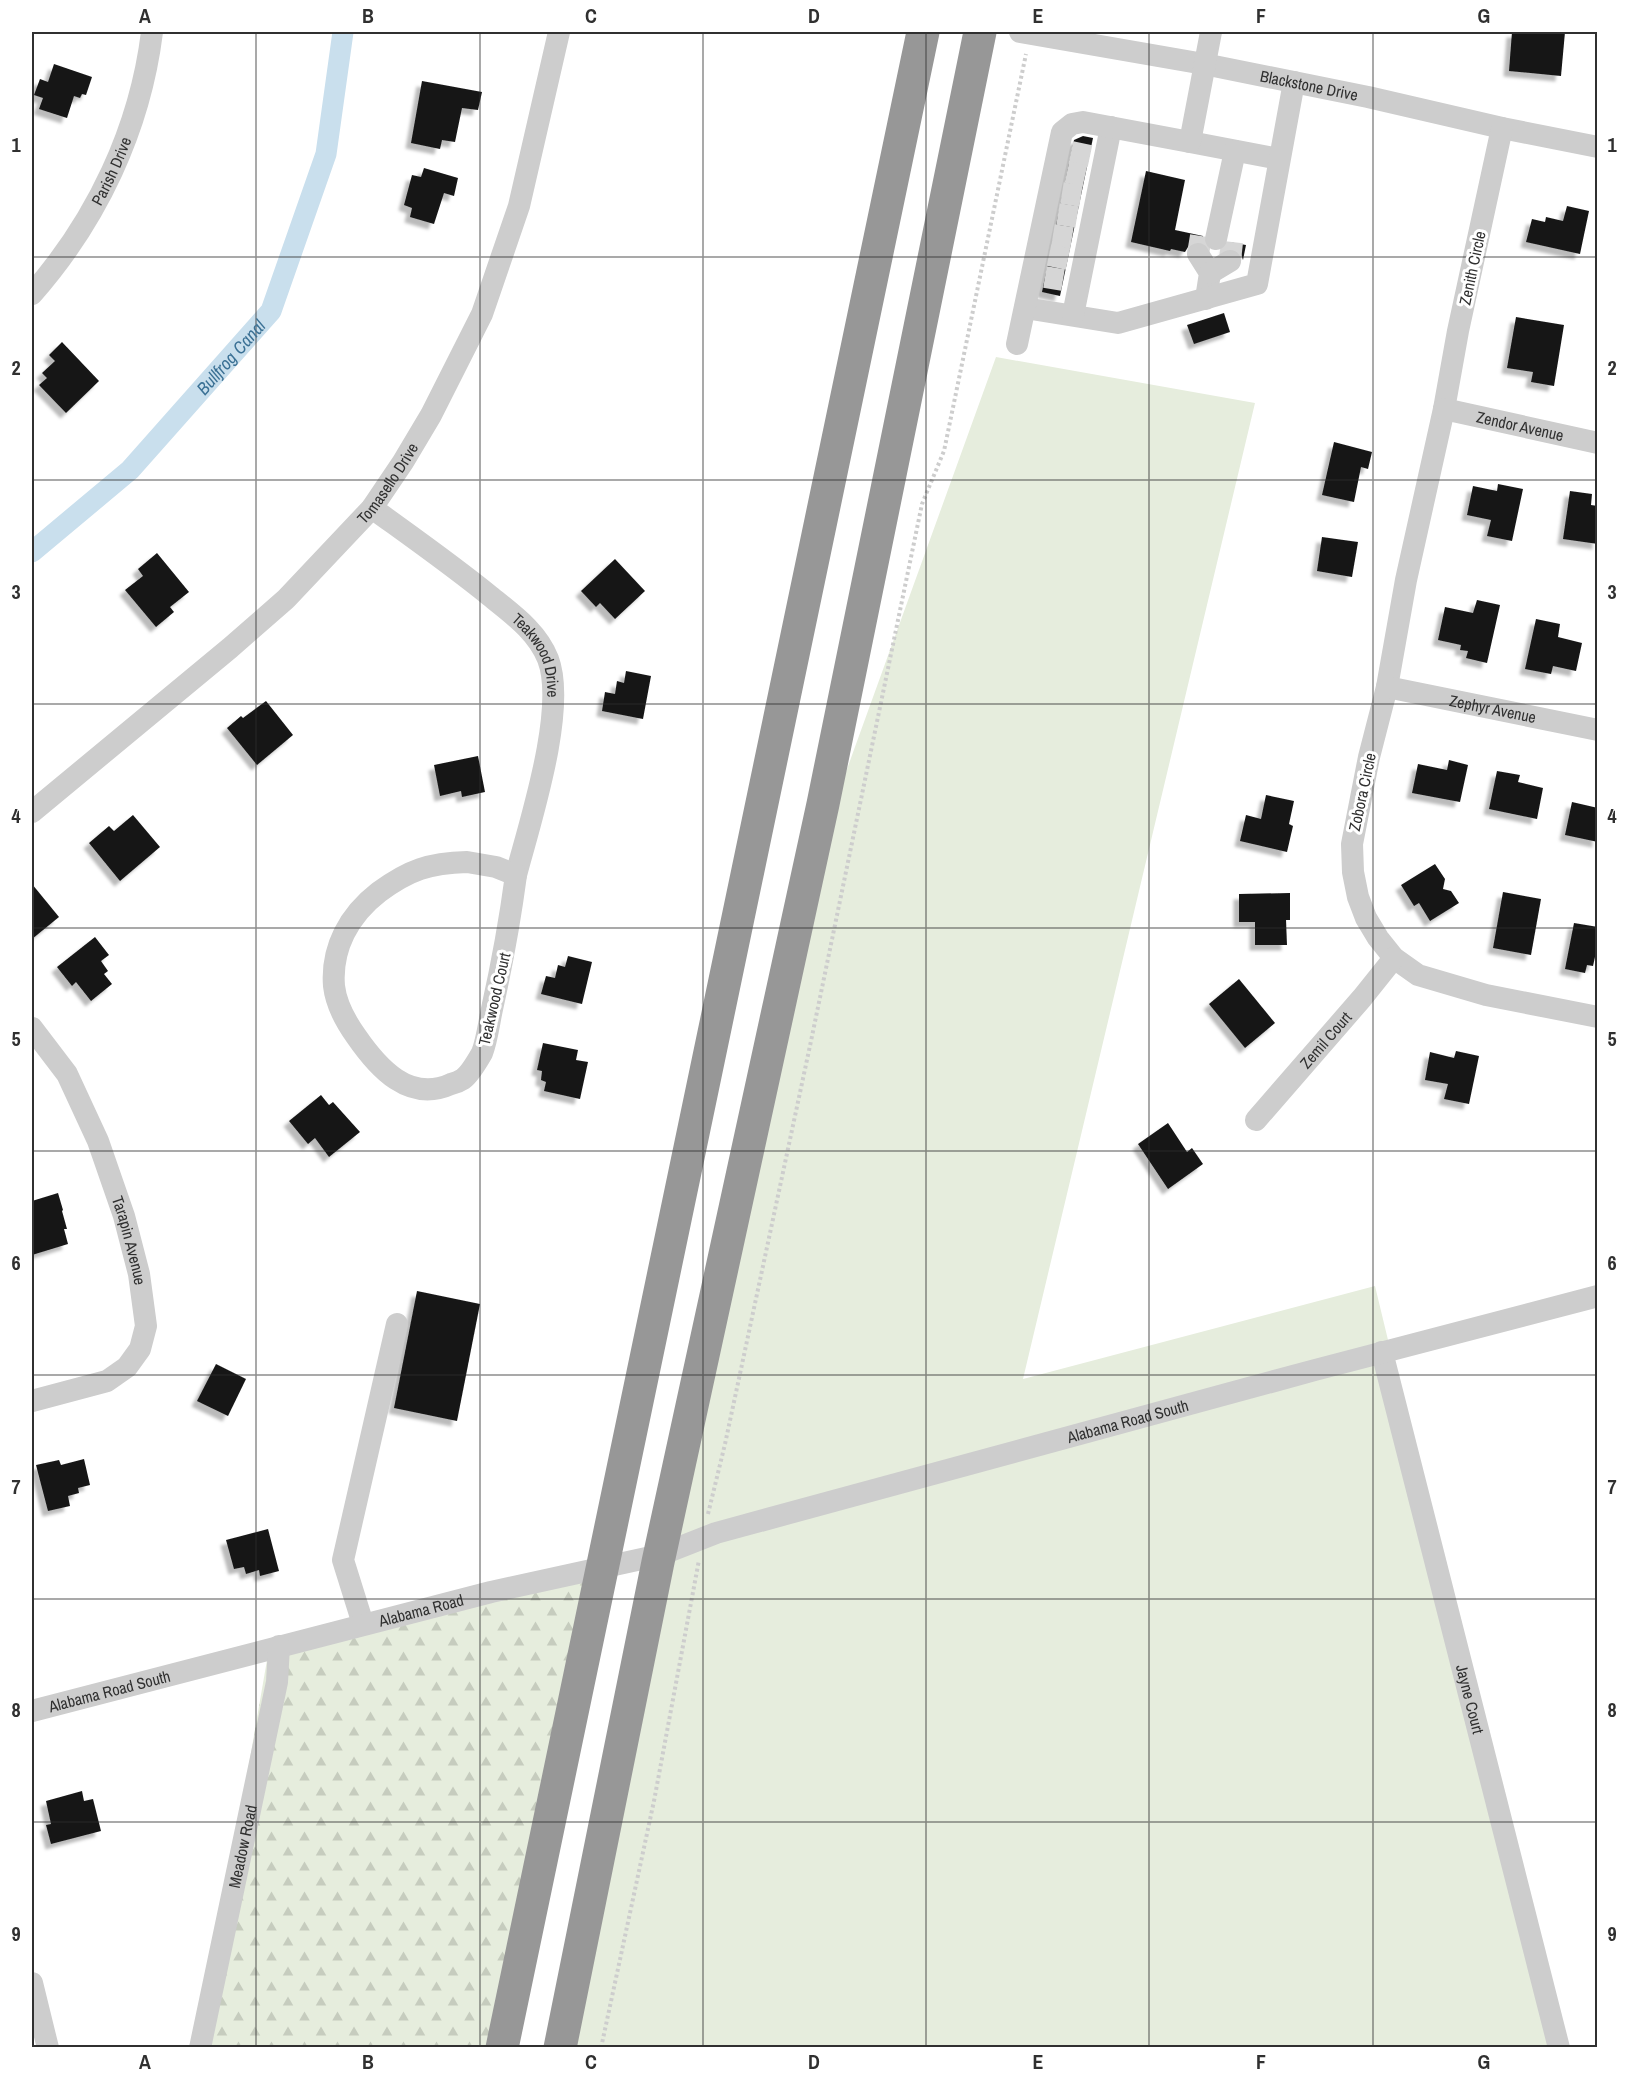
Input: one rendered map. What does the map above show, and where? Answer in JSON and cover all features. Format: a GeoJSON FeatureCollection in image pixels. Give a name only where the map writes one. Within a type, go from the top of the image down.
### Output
{"type":"FeatureCollection","features":[{"type":"Feature","properties":{"kind":"highway"},"geometry":{"type":"LineString","coordinates":[[502,2048],[923,32]]}},
{"type":"Feature","properties":{"kind":"highway"},"geometry":{"type":"LineString","coordinates":[[560,2048],[660,1555],[822,804],[980,32]]}},
{"type":"Feature","properties":{"kind":"street","name":"Parish Drive"},"geometry":{"type":"LineString","coordinates":[[32,294],[52,270],[92,212],[122,152],[136,110],[152,32]]}},
{"type":"Feature","properties":{"kind":"street","name":"Tomasello Drive"},"geometry":{"type":"LineString","coordinates":[[32,812],[286,599],[372,508],[431,415],[482,314],[519,206],[559,32]]}},
{"type":"Feature","properties":{"kind":"street","name":"Blackstone Drive"},"geometry":{"type":"LineString","coordinates":[[1020,32],[1204,64],[1598,147]]}},
{"type":"Feature","properties":{"kind":"street"},"geometry":{"type":"LineString","coordinates":[[1190,142],[1211,32]]}},
{"type":"Feature","properties":{"kind":"street"},"geometry":{"type":"LineString","coordinates":[[1025,308],[1118,323],[1257,284],[1294,82]]}},
{"type":"Feature","properties":{"kind":"street"},"geometry":{"type":"LineString","coordinates":[[1073,315],[1062,132],[1072,124],[1083,122],[1280,159]]}},
{"type":"Feature","properties":{"kind":"street"},"geometry":{"type":"LineString","coordinates":[[1017,344],[1025,308],[1111,127]]}},
{"type":"Feature","properties":{"kind":"street","name":"Zenith Circle"},"geometry":{"type":"LineString","coordinates":[[1444,409],[1458,331],[1502,128]]}},
{"type":"Feature","properties":{"kind":"street"},"geometry":{"type":"LineString","coordinates":[[1206,298],[1235,151]]}},
{"type":"Feature","properties":{"kind":"street","name":"Zendor Avenue"},"geometry":{"type":"LineString","coordinates":[[1444,409],[1598,443]]}},
{"type":"Feature","properties":{"kind":"street","name":"Zobora Circle"},"geometry":{"type":"LineString","coordinates":[[1444,409],[1352,844],[1353,872],[1358,897],[1366,918],[1378,938],[1394,958],[1418,975],[1486,995],[1598,1017]]}},
{"type":"Feature","properties":{"kind":"street","name":"Teakwood Drive"},"geometry":{"type":"LineString","coordinates":[[372,508],[465,575],[523,624],[538,639],[548,660],[553,686],[549,736],[535,804],[516,875]]}},
{"type":"Feature","properties":{"kind":"street","name":"Zephyr Avenue"},"geometry":{"type":"LineString","coordinates":[[1387,687],[1598,730]]}},
{"type":"Feature","properties":{"kind":"street","name":"Teakwood Court"},"geometry":{"type":"LineString","coordinates":[[467,862],[496,867],[516,875],[506,944],[482,1053],[464,1079],[439,1090],[417,1089],[396,1080],[376,1063],[345,1020],[334,988],[334,963],[340,939],[353,916],[371,898],[414,870],[440,863],[467,862]]}},
{"type":"Feature","properties":{"kind":"street","name":"Zemil Court"},"geometry":{"type":"LineString","coordinates":[[1256,1120],[1362,999],[1394,958]]}},
{"type":"Feature","properties":{"kind":"street","name":"Tarapin Avenue"},"geometry":{"type":"LineString","coordinates":[[32,1028],[67,1074],[98,1141],[124,1215],[140,1274],[146,1326],[140,1349],[127,1367],[107,1381],[32,1401]]}},
{"type":"Feature","properties":{"kind":"street","name":"Alabama Road South"},"geometry":{"type":"LineString","coordinates":[[660,1555],[716,1533],[1382,1352],[1598,1296]]}},
{"type":"Feature","properties":{"kind":"street"},"geometry":{"type":"LineString","coordinates":[[363,1624],[343,1560],[397,1324]]}},
{"type":"Feature","properties":{"kind":"street","name":"Jayne Court"},"geometry":{"type":"LineString","coordinates":[[1382,1352],[1559,2048]]}},
{"type":"Feature","properties":{"kind":"street","name":"Alabama Road"},"geometry":{"type":"LineString","coordinates":[[185,1671],[491,1592],[660,1555]]}},
{"type":"Feature","properties":{"kind":"street","name":"Meadow Road"},"geometry":{"type":"LineString","coordinates":[[200,2048],[277,1682],[279,1646]]}},
{"type":"Feature","properties":{"kind":"street","name":"Alabama Road South"},"geometry":{"type":"LineString","coordinates":[[32,1711],[185,1671]]}},
{"type":"Feature","properties":{"kind":"street"},"geometry":{"type":"LineString","coordinates":[[32,1983],[48,2048]]}},
{"type":"Feature","properties":{"kind":"path"},"geometry":{"type":"LineString","coordinates":[[715,1480],[725,1444],[811,1041],[922,504],[944,451],[1024,66]]}},
{"type":"Feature","properties":{"kind":"path"},"geometry":{"type":"LineString","coordinates":[[601,2048],[654,1801],[699,1556]]}},
{"type":"Feature","properties":{"kind":"green space"},"geometry":{"type":"Polygon","coordinates":[[[996,357],[1255,403],[1023,1379],[1375,1286],[1427,1502],[1548,2047],[572,2048],[834,805],[996,357]]]}},
{"type":"Feature","properties":{"kind":"green space"},"geometry":{"type":"Polygon","coordinates":[[[588,1581],[490,2047],[200,2048],[267,1660],[493,1602],[588,1581]]]}},
{"type":"Feature","properties":{"kind":"building"},"geometry":{"type":"Polygon","coordinates":[[[1512,32],[1565,32],[1561,76],[1509,71],[1512,32]]]}},
{"type":"Feature","properties":{"kind":"building"},"geometry":{"type":"Polygon","coordinates":[[[54,64],[92,77],[86,95],[82,94],[80,98],[74,96],[67,118],[39,109],[43,98],[34,95],[40,79],[48,82],[54,64]]]}},
{"type":"Feature","properties":{"kind":"building"},"geometry":{"type":"Polygon","coordinates":[[[422,81],[482,92],[478,110],[462,108],[455,142],[442,140],[440,149],[411,143],[422,81]]]}},
{"type":"Feature","properties":{"kind":"building"},"geometry":{"type":"Polygon","coordinates":[[[1083,136],[1093,138],[1060,296],[1042,292],[1074,140],[1083,136]]]}},
{"type":"Feature","properties":{"kind":"building"},"geometry":{"type":"Polygon","coordinates":[[[424,168],[458,178],[454,196],[444,193],[434,224],[410,217],[412,208],[404,205],[412,175],[421,177],[424,168]]]}},
{"type":"Feature","properties":{"kind":"building"},"geometry":{"type":"Polygon","coordinates":[[[1146,171],[1185,180],[1175,230],[1203,236],[1203,242],[1191,242],[1185,252],[1131,242],[1146,171]]]}},
{"type":"Feature","properties":{"kind":"building"},"geometry":{"type":"Polygon","coordinates":[[[1567,206],[1589,211],[1580,254],[1526,242],[1532,219],[1545,222],[1546,217],[1563,221],[1567,206]]]}},
{"type":"Feature","properties":{"kind":"building"},"geometry":{"type":"Polygon","coordinates":[[[1229,242],[1246,245],[1243,260],[1237,250],[1225,249],[1229,242]]]}},
{"type":"Feature","properties":{"kind":"building"},"geometry":{"type":"Polygon","coordinates":[[[1224,313],[1230,332],[1194,344],[1187,325],[1224,313]]]}},
{"type":"Feature","properties":{"kind":"building"},"geometry":{"type":"Polygon","coordinates":[[[1516,317],[1564,325],[1554,386],[1531,382],[1533,372],[1507,368],[1516,317]]]}},
{"type":"Feature","properties":{"kind":"building"},"geometry":{"type":"Polygon","coordinates":[[[62,342],[99,381],[66,413],[39,385],[47,378],[42,373],[55,361],[49,355],[62,342]]]}},
{"type":"Feature","properties":{"kind":"building"},"geometry":{"type":"Polygon","coordinates":[[[1334,442],[1372,452],[1368,469],[1361,467],[1354,502],[1322,495],[1334,442]]]}},
{"type":"Feature","properties":{"kind":"building"},"geometry":{"type":"Polygon","coordinates":[[[1498,484],[1523,489],[1512,541],[1487,536],[1491,520],[1467,515],[1473,486],[1497,491],[1498,484]]]}},
{"type":"Feature","properties":{"kind":"building"},"geometry":{"type":"Polygon","coordinates":[[[1570,491],[1592,494],[1591,505],[1598,506],[1598,544],[1563,539],[1570,491]]]}},
{"type":"Feature","properties":{"kind":"building"},"geometry":{"type":"Polygon","coordinates":[[[1322,537],[1358,542],[1352,577],[1317,571],[1322,537]]]}},
{"type":"Feature","properties":{"kind":"building"},"geometry":{"type":"Polygon","coordinates":[[[157,553],[189,592],[170,607],[174,612],[156,627],[125,590],[143,576],[138,569],[157,553]]]}},
{"type":"Feature","properties":{"kind":"building"},"geometry":{"type":"Polygon","coordinates":[[[615,559],[645,591],[615,619],[600,603],[596,607],[581,591],[615,559]]]}},
{"type":"Feature","properties":{"kind":"building"},"geometry":{"type":"Polygon","coordinates":[[[1477,600],[1500,605],[1487,663],[1466,658],[1468,651],[1460,650],[1461,645],[1438,640],[1445,607],[1473,613],[1477,600]]]}},
{"type":"Feature","properties":{"kind":"building"},"geometry":{"type":"Polygon","coordinates":[[[1536,619],[1560,624],[1558,637],[1582,643],[1576,671],[1553,666],[1551,674],[1525,669],[1536,619]]]}},
{"type":"Feature","properties":{"kind":"building"},"geometry":{"type":"Polygon","coordinates":[[[626,671],[651,676],[643,719],[602,711],[605,692],[615,694],[617,681],[624,683],[626,671]]]}},
{"type":"Feature","properties":{"kind":"building"},"geometry":{"type":"Polygon","coordinates":[[[266,701],[293,735],[257,765],[227,728],[241,716],[243,718],[266,701]]]}},
{"type":"Feature","properties":{"kind":"building"},"geometry":{"type":"Polygon","coordinates":[[[478,756],[485,792],[462,797],[461,791],[440,796],[434,765],[478,756]]]}},
{"type":"Feature","properties":{"kind":"building"},"geometry":{"type":"Polygon","coordinates":[[[1449,760],[1468,765],[1460,802],[1412,793],[1418,764],[1447,770],[1449,760]]]}},
{"type":"Feature","properties":{"kind":"building"},"geometry":{"type":"Polygon","coordinates":[[[1497,771],[1520,775],[1518,782],[1543,788],[1537,819],[1489,809],[1497,771]]]}},
{"type":"Feature","properties":{"kind":"building"},"geometry":{"type":"Polygon","coordinates":[[[1266,795],[1294,801],[1289,824],[1293,826],[1287,852],[1240,841],[1246,815],[1261,819],[1266,795]]]}},
{"type":"Feature","properties":{"kind":"building"},"geometry":{"type":"Polygon","coordinates":[[[1572,802],[1598,808],[1598,842],[1565,835],[1572,802]]]}},
{"type":"Feature","properties":{"kind":"building"},"geometry":{"type":"Polygon","coordinates":[[[133,815],[160,847],[120,881],[89,843],[109,826],[114,831],[133,815]]]}},
{"type":"Feature","properties":{"kind":"building"},"geometry":{"type":"Polygon","coordinates":[[[1435,864],[1445,879],[1443,889],[1451,891],[1459,903],[1430,921],[1419,903],[1414,906],[1401,885],[1435,864]]]}},
{"type":"Feature","properties":{"kind":"building"},"geometry":{"type":"Polygon","coordinates":[[[32,884],[59,917],[32,939],[32,884]]]}},
{"type":"Feature","properties":{"kind":"building"},"geometry":{"type":"Polygon","coordinates":[[[1503,892],[1541,899],[1531,955],[1493,948],[1503,892]]]}},
{"type":"Feature","properties":{"kind":"building"},"geometry":{"type":"Polygon","coordinates":[[[1290,893],[1290,920],[1286,920],[1287,945],[1255,945],[1255,922],[1239,922],[1239,894],[1290,893]]]}},
{"type":"Feature","properties":{"kind":"building"},"geometry":{"type":"Polygon","coordinates":[[[1574,923],[1598,927],[1598,958],[1595,957],[1593,966],[1587,965],[1585,973],[1565,969],[1574,923]]]}},
{"type":"Feature","properties":{"kind":"building"},"geometry":{"type":"Polygon","coordinates":[[[95,937],[109,955],[101,961],[108,971],[104,974],[112,984],[91,1001],[76,982],[72,986],[57,967],[95,937]]]}},
{"type":"Feature","properties":{"kind":"building"},"geometry":{"type":"Polygon","coordinates":[[[568,956],[592,962],[582,1004],[541,994],[546,976],[555,978],[558,965],[565,967],[568,956]]]}},
{"type":"Feature","properties":{"kind":"building"},"geometry":{"type":"Polygon","coordinates":[[[1239,979],[1275,1023],[1245,1048],[1209,1004],[1239,979]]]}},
{"type":"Feature","properties":{"kind":"building"},"geometry":{"type":"Polygon","coordinates":[[[543,1043],[578,1050],[576,1060],[588,1062],[580,1099],[544,1091],[546,1082],[541,1080],[542,1071],[537,1070],[543,1043]]]}},
{"type":"Feature","properties":{"kind":"building"},"geometry":{"type":"Polygon","coordinates":[[[1456,1051],[1479,1056],[1469,1104],[1444,1099],[1448,1084],[1425,1080],[1430,1052],[1454,1058],[1456,1051]]]}},
{"type":"Feature","properties":{"kind":"building"},"geometry":{"type":"Polygon","coordinates":[[[321,1095],[329,1105],[333,1102],[360,1132],[329,1157],[315,1138],[308,1144],[289,1121],[321,1095]]]}},
{"type":"Feature","properties":{"kind":"building"},"geometry":{"type":"Polygon","coordinates":[[[1168,1123],[1187,1152],[1192,1148],[1203,1164],[1168,1189],[1138,1144],[1168,1123]]]}},
{"type":"Feature","properties":{"kind":"building"},"geometry":{"type":"Polygon","coordinates":[[[58,1193],[67,1229],[64,1229],[68,1244],[32,1255],[32,1201],[58,1193]]]}},
{"type":"Feature","properties":{"kind":"building"},"geometry":{"type":"Polygon","coordinates":[[[417,1291],[480,1304],[457,1421],[394,1408],[417,1291]]]}},
{"type":"Feature","properties":{"kind":"building"},"geometry":{"type":"Polygon","coordinates":[[[216,1364],[246,1379],[228,1416],[197,1401],[216,1364]]]}},
{"type":"Feature","properties":{"kind":"building"},"geometry":{"type":"Polygon","coordinates":[[[84,1459],[90,1485],[78,1488],[79,1493],[68,1496],[70,1506],[48,1511],[36,1465],[59,1460],[61,1465],[84,1459]]]}},
{"type":"Feature","properties":{"kind":"building"},"geometry":{"type":"Polygon","coordinates":[[[268,1529],[279,1571],[260,1576],[259,1570],[246,1574],[244,1567],[234,1569],[226,1540],[268,1529]]]}},
{"type":"Feature","properties":{"kind":"building"},"geometry":{"type":"Polygon","coordinates":[[[82,1791],[84,1801],[93,1799],[101,1831],[51,1844],[46,1825],[51,1824],[46,1801],[82,1791]]]}},
{"type":"Feature","properties":{"kind":"waterway","name":"Bullfrog Canal"},"geometry":{"type":"LineString","coordinates":[[32,552],[130,470],[271,311],[326,154],[343,32]]}},
{"type":"Feature","properties":{"kind":"tunnel"},"geometry":{"type":"LineString","coordinates":[[1071,152],[1090,156]]}},
{"type":"Feature","properties":{"kind":"tunnel"},"geometry":{"type":"LineString","coordinates":[[1067,172],[1085,176]]}},
{"type":"Feature","properties":{"kind":"tunnel"},"geometry":{"type":"LineString","coordinates":[[1062,193],[1081,196]]}},
{"type":"Feature","properties":{"kind":"tunnel"},"geometry":{"type":"LineString","coordinates":[[1058,214],[1077,217]]}},
{"type":"Feature","properties":{"kind":"tunnel"},"geometry":{"type":"LineString","coordinates":[[1053,235],[1072,238]]}},
{"type":"Feature","properties":{"kind":"tunnel"},"geometry":{"type":"LineString","coordinates":[[1198,254],[1201,236]]}},
{"type":"Feature","properties":{"kind":"tunnel"},"geometry":{"type":"LineString","coordinates":[[1230,261],[1232,242]]}},
{"type":"Feature","properties":{"kind":"tunnel"},"geometry":{"type":"LineString","coordinates":[[1049,255],[1068,259]]}},
{"type":"Feature","properties":{"kind":"tunnel"},"geometry":{"type":"LineString","coordinates":[[1045,277],[1063,280]]}}]}
